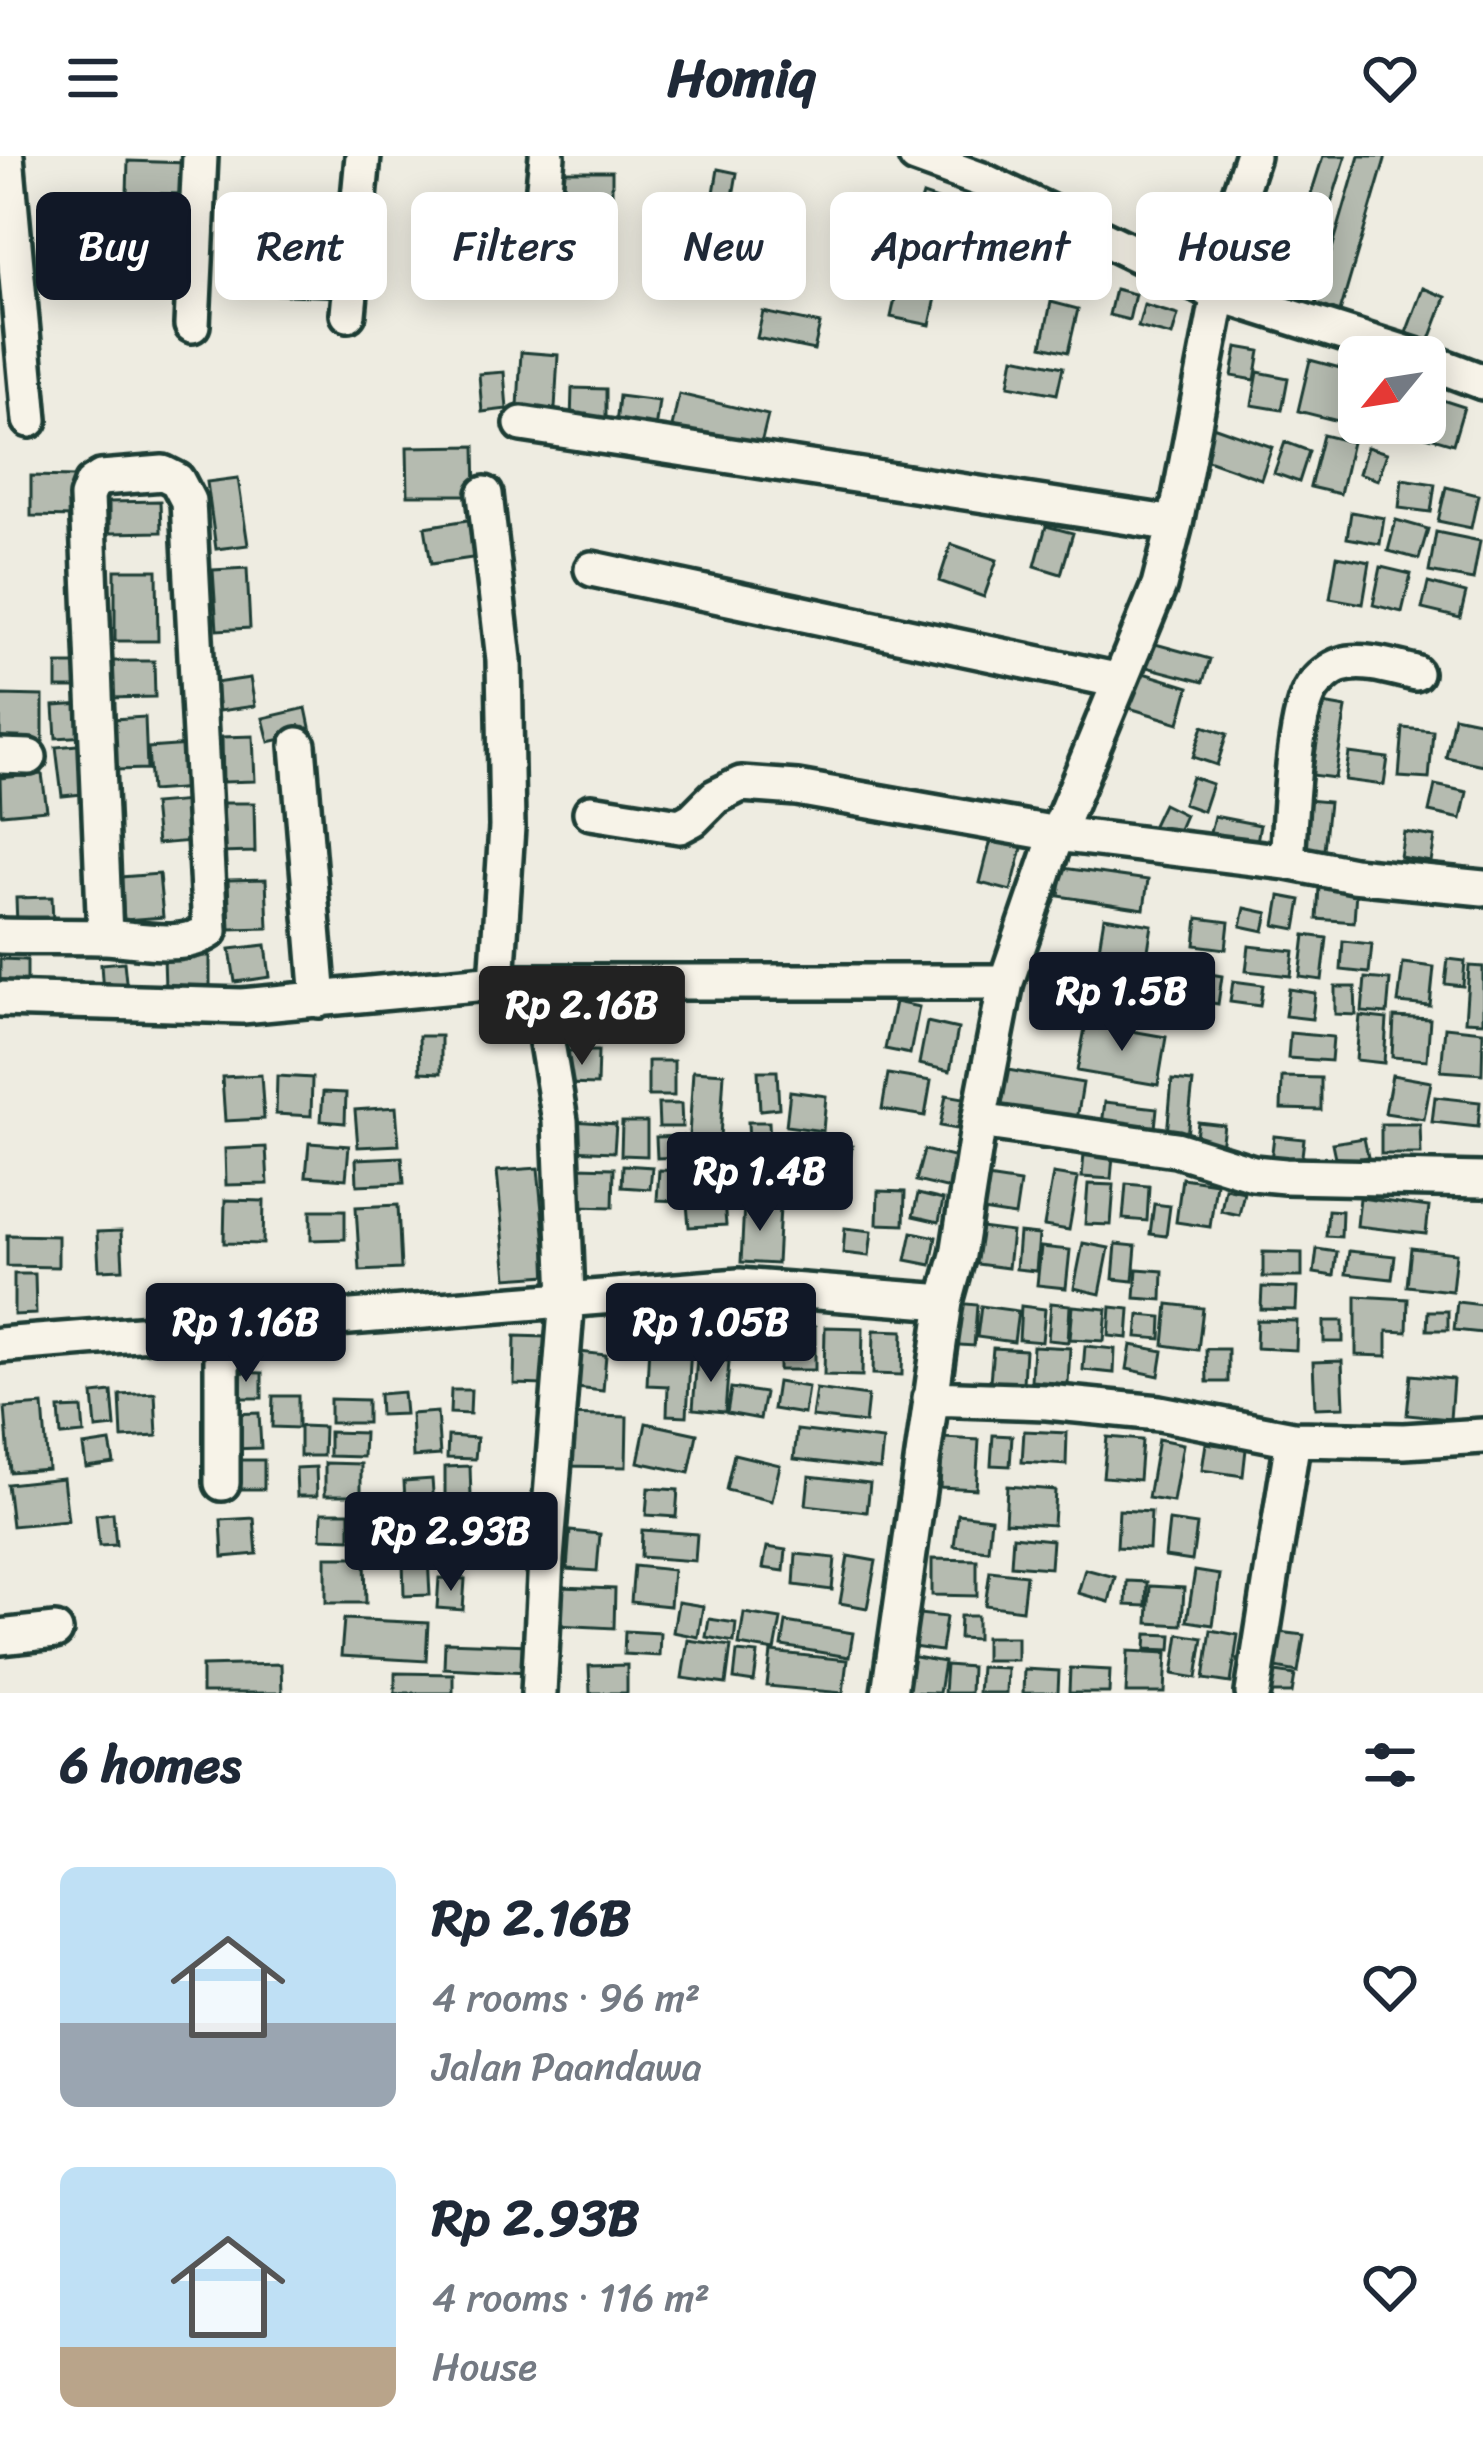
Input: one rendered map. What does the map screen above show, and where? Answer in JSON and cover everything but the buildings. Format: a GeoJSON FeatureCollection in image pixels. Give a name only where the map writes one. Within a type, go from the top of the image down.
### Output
{"type":"FeatureCollection","features":[{"type":"Feature","properties":{"kind":"street"},"geometry":{"type":"LineString","coordinates":[[6,156],[30,420]]}},
{"type":"Feature","properties":{"kind":"street"},"geometry":{"type":"LineString","coordinates":[[192,325],[200,156]]}},
{"type":"Feature","properties":{"kind":"street"},"geometry":{"type":"LineString","coordinates":[[348,314],[363,156]]}},
{"type":"Feature","properties":{"kind":"street"},"geometry":{"type":"LineString","coordinates":[[916,156],[990,168],[1136,249]]}},
{"type":"Feature","properties":{"kind":"street"},"geometry":{"type":"LineString","coordinates":[[1242,192],[1252,156]]}},
{"type":"Feature","properties":{"kind":"street"},"geometry":{"type":"LineString","coordinates":[[889,1693],[945,1302],[958,1255],[1006,982],[1057,834],[1159,586],[1175,524],[1213,300]]}},
{"type":"Feature","properties":{"kind":"street"},"geometry":{"type":"LineString","coordinates":[[1239,300],[1352,336]]}},
{"type":"Feature","properties":{"kind":"street"},"geometry":{"type":"LineString","coordinates":[[1446,367],[1483,380]]}},
{"type":"Feature","properties":{"kind":"street"},"geometry":{"type":"LineString","coordinates":[[522,424],[1175,524]]}},
{"type":"Feature","properties":{"kind":"street"},"geometry":{"type":"LineString","coordinates":[[0,937],[190,940],[207,935],[212,925],[188,501],[177,480],[164,473],[101,478],[92,484],[87,497],[105,938]]}},
{"type":"Feature","properties":{"kind":"street"},"geometry":{"type":"LineString","coordinates":[[484,494],[504,660],[507,827],[497,982]]}},
{"type":"Feature","properties":{"kind":"street"},"geometry":{"type":"LineString","coordinates":[[592,569],[1120,681]]}},
{"type":"Feature","properties":{"kind":"street"},"geometry":{"type":"LineString","coordinates":[[1287,862],[1300,722],[1310,690],[1342,664],[1365,663],[1415,673]]}},
{"type":"Feature","properties":{"kind":"street"},"geometry":{"type":"LineString","coordinates":[[298,745],[319,1000]]}},
{"type":"Feature","properties":{"kind":"street"},"geometry":{"type":"LineString","coordinates":[[591,812],[680,826],[715,796],[741,784],[796,788],[1057,834],[1483,888]]}},
{"type":"Feature","properties":{"kind":"street"},"geometry":{"type":"LineString","coordinates":[[0,999],[242,1006],[497,982],[1006,982]]}},
{"type":"Feature","properties":{"kind":"street"},"geometry":{"type":"LineString","coordinates":[[536,983],[560,1120],[567,1298],[539,1693]]}},
{"type":"Feature","properties":{"kind":"street"},"geometry":{"type":"LineString","coordinates":[[979,1121],[1176,1149],[1253,1173],[1483,1180]]}},
{"type":"Feature","properties":{"kind":"street"},"geometry":{"type":"LineString","coordinates":[[0,1345],[739,1286],[945,1302]]}},
{"type":"Feature","properties":{"kind":"street"},"geometry":{"type":"LineString","coordinates":[[222,1326],[222,1483]]}},
{"type":"Feature","properties":{"kind":"street"},"geometry":{"type":"LineString","coordinates":[[930,1398],[1048,1402],[1159,1413],[1293,1439],[1404,1441],[1483,1436]]}},
{"type":"Feature","properties":{"kind":"street"},"geometry":{"type":"LineString","coordinates":[[1253,1693],[1293,1439]]}},
{"type":"Feature","properties":{"kind":"street"},"geometry":{"type":"LineString","coordinates":[[0,1637],[55,1631]]}}]}
